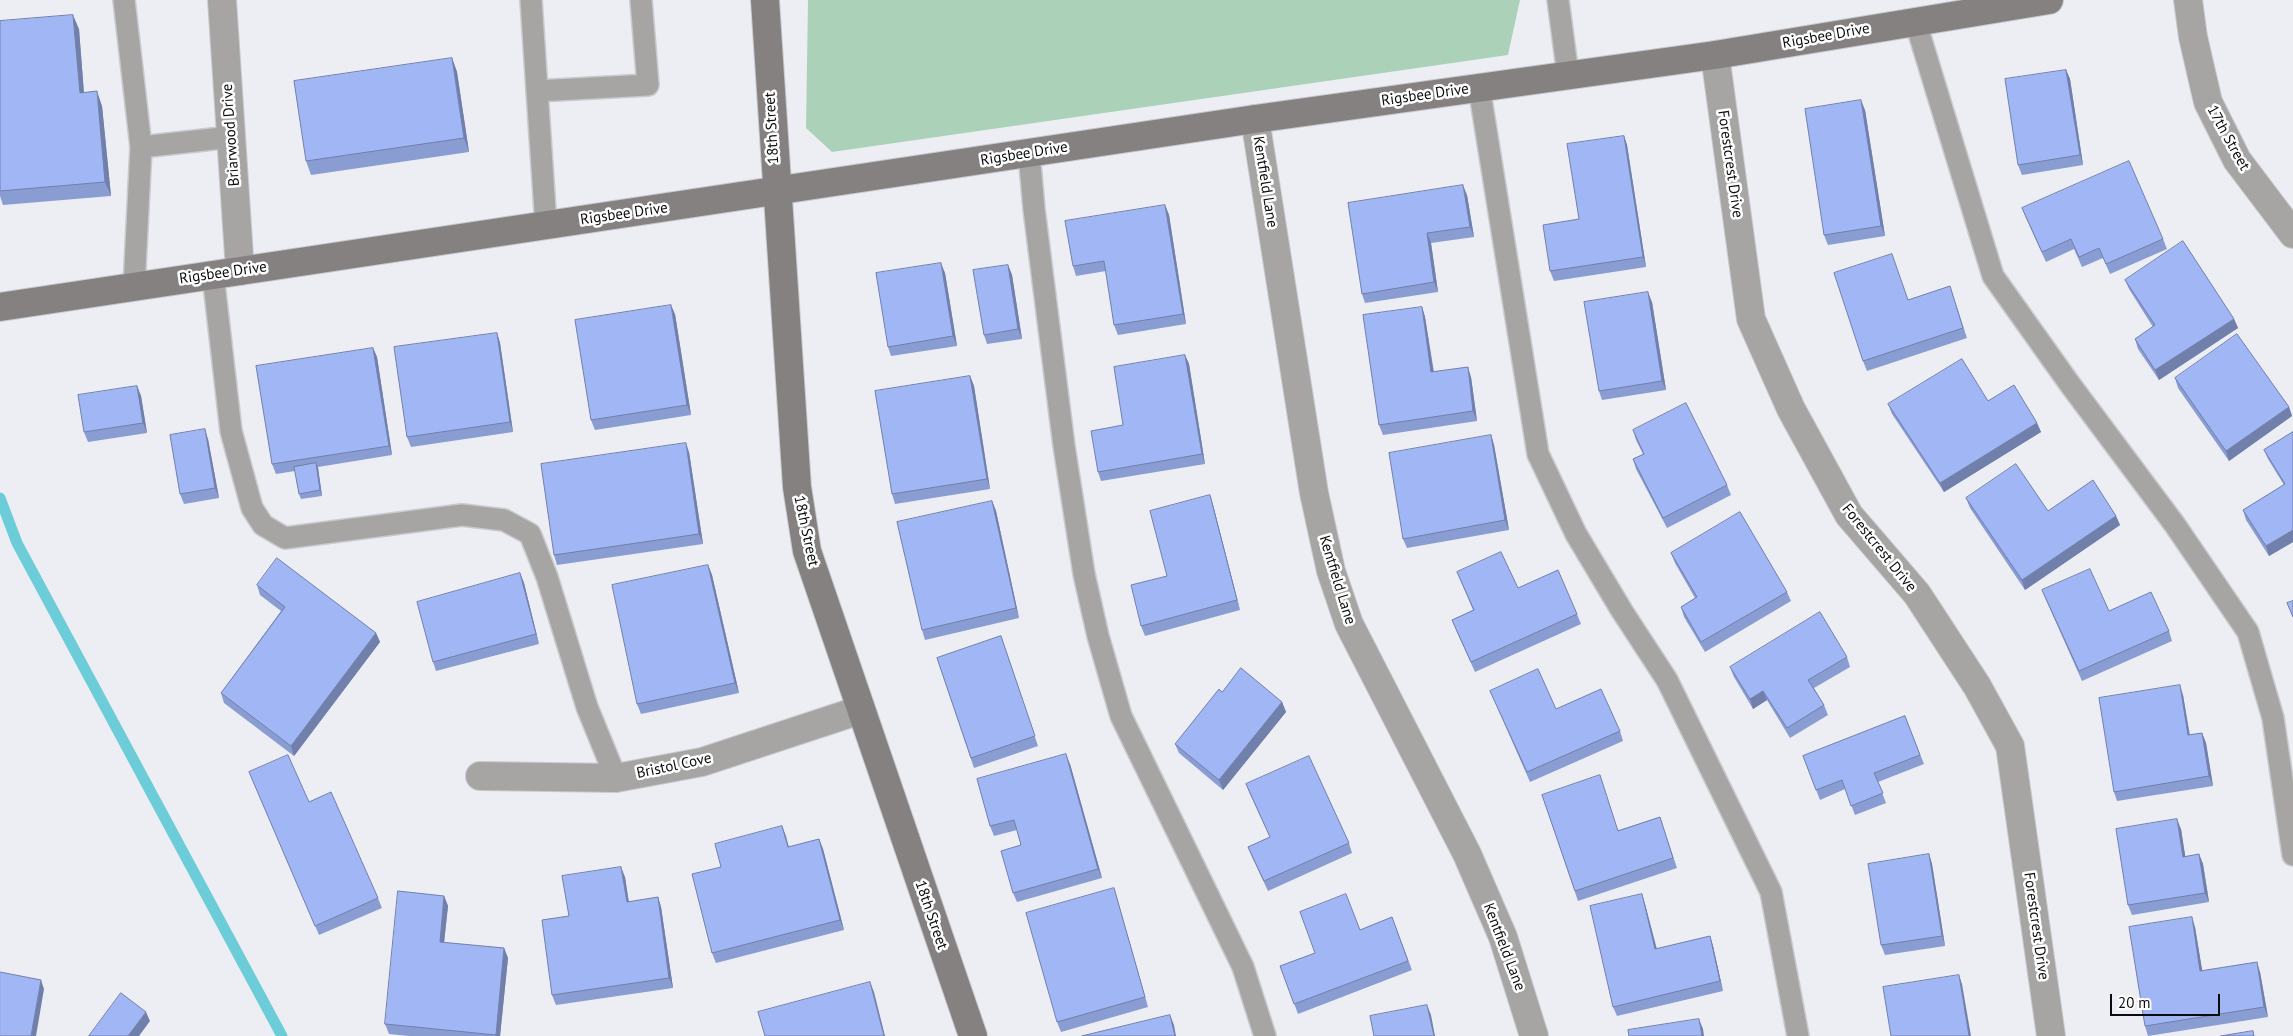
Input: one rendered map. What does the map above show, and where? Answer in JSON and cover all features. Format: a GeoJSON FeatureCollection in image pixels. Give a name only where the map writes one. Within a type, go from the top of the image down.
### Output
{"type":"FeatureCollection","features":[{"type":"Feature","properties":{"kind":"street","name":"Briarwood Drive"},"geometry":{"type":"LineString","coordinates":[[222,0],[240,271]]}},
{"type":"Feature","properties":{"kind":"street","name":"18th Street"},"geometry":{"type":"LineString","coordinates":[[765,0],[776,191],[797,487],[805,542],[860,710],[973,1036]]}},
{"type":"Feature","properties":{"kind":"street","name":"Rigsbee Drive"},"geometry":{"type":"LineString","coordinates":[[0,307],[1255,119],[1715,54],[1915,20],[1948,8],[2049,0]]}},
{"type":"Feature","properties":{"kind":"street","name":"17th Street"},"geometry":{"type":"LineString","coordinates":[[2188,0],[2193,38],[2208,102],[2238,160],[2293,234]]}},
{"type":"Feature","properties":{"kind":"street","name":"Forestcrest Drive"},"geometry":{"type":"LineString","coordinates":[[1715,54],[1752,319],[1791,408],[1849,515],[1917,594],[1977,686],[2010,746],[2051,1036]]}},
{"type":"Feature","properties":{"kind":"street","name":"Kentfield Lane"},"geometry":{"type":"LineString","coordinates":[[1255,119],[1314,494],[1331,571],[1349,624],[1481,887],[1502,937],[1534,1036]]}},
{"type":"Feature","properties":{"kind":"street","name":"Bristol Cove"},"geometry":{"type":"LineString","coordinates":[[480,776],[616,778],[702,762],[860,710]]}},
{"type":"Feature","properties":{"kind":"lane"},"geometry":{"type":"LineString","coordinates":[[124,0],[141,147],[134,287]]}},
{"type":"Feature","properties":{"kind":"lane"},"geometry":{"type":"LineString","coordinates":[[531,0],[546,226]]}},
{"type":"Feature","properties":{"kind":"lane"},"geometry":{"type":"LineString","coordinates":[[537,91],[648,85],[641,0]]}},
{"type":"Feature","properties":{"kind":"lane"},"geometry":{"type":"LineString","coordinates":[[1558,0],[1568,75]]}},
{"type":"Feature","properties":{"kind":"lane"},"geometry":{"type":"LineString","coordinates":[[1915,20],[1993,276],[2069,383],[2176,525],[2248,632],[2273,718],[2293,855]]}},
{"type":"Feature","properties":{"kind":"lane"},"geometry":{"type":"LineString","coordinates":[[1479,87],[1538,454],[1576,534],[1622,611],[1667,680],[1771,892],[1798,1036]]}},
{"type":"Feature","properties":{"kind":"lane"},"geometry":{"type":"LineString","coordinates":[[141,147],[231,137]]}},
{"type":"Feature","properties":{"kind":"lane"},"geometry":{"type":"LineString","coordinates":[[1029,153],[1034,209],[1064,446],[1084,574],[1098,636],[1121,716],[1242,968],[1264,1036]]}},
{"type":"Feature","properties":{"kind":"lane"},"geometry":{"type":"LineString","coordinates":[[212,275],[231,432],[252,508],[263,525],[284,538],[462,516],[504,520],[530,534],[548,577],[587,707],[616,778]]}},
{"type":"Feature","properties":{"kind":"green space"},"geometry":{"type":"Polygon","coordinates":[[[808,0],[1520,0],[1508,55],[832,152],[806,128],[808,0]]]}},
{"type":"Feature","properties":{"kind":"building"},"geometry":{"type":"Polygon","coordinates":[[[73,15],[80,93],[97,91],[105,182],[0,191],[0,21],[73,15]]]}},
{"type":"Feature","properties":{"kind":"building"},"geometry":{"type":"Polygon","coordinates":[[[452,58],[464,138],[306,161],[294,81],[452,58]]]}},
{"type":"Feature","properties":{"kind":"building"},"geometry":{"type":"Polygon","coordinates":[[[2066,70],[2080,155],[2018,165],[2005,79],[2066,70]]]}},
{"type":"Feature","properties":{"kind":"building"},"geometry":{"type":"Polygon","coordinates":[[[1861,100],[1881,226],[1824,235],[1805,109],[1861,100]]]}},
{"type":"Feature","properties":{"kind":"building"},"geometry":{"type":"Polygon","coordinates":[[[1624,136],[1643,257],[1550,271],[1543,225],[1579,219],[1567,144],[1624,136]]]}},
{"type":"Feature","properties":{"kind":"building"},"geometry":{"type":"Polygon","coordinates":[[[2129,161],[2163,239],[2106,264],[2099,248],[2079,257],[2071,239],[2042,252],[2022,208],[2129,161]]]}},
{"type":"Feature","properties":{"kind":"building"},"geometry":{"type":"Polygon","coordinates":[[[1463,185],[1470,227],[1427,233],[1434,282],[1362,294],[1348,203],[1463,185]]]}},
{"type":"Feature","properties":{"kind":"building"},"geometry":{"type":"Polygon","coordinates":[[[1165,205],[1183,314],[1114,325],[1104,261],[1073,266],[1065,221],[1165,205]]]}},
{"type":"Feature","properties":{"kind":"building"},"geometry":{"type":"Polygon","coordinates":[[[2183,241],[2234,319],[2155,370],[2135,339],[2155,325],[2125,280],[2183,241]]]}},
{"type":"Feature","properties":{"kind":"building"},"geometry":{"type":"Polygon","coordinates":[[[1892,254],[1908,300],[1950,286],[1963,328],[1863,361],[1834,273],[1892,254]]]}},
{"type":"Feature","properties":{"kind":"building"},"geometry":{"type":"Polygon","coordinates":[[[941,263],[953,336],[888,347],[876,273],[941,263]]]}},
{"type":"Feature","properties":{"kind":"building"},"geometry":{"type":"Polygon","coordinates":[[[1008,265],[1018,329],[984,335],[973,270],[1008,265]]]}},
{"type":"Feature","properties":{"kind":"building"},"geometry":{"type":"Polygon","coordinates":[[[1648,292],[1662,381],[1599,391],[1584,302],[1648,292]]]}},
{"type":"Feature","properties":{"kind":"building"},"geometry":{"type":"Polygon","coordinates":[[[671,305],[687,405],[591,420],[575,320],[671,305]]]}},
{"type":"Feature","properties":{"kind":"building"},"geometry":{"type":"Polygon","coordinates":[[[1422,307],[1431,372],[1468,367],[1473,411],[1379,425],[1363,315],[1422,307]]]}},
{"type":"Feature","properties":{"kind":"building"},"geometry":{"type":"Polygon","coordinates":[[[497,333],[510,422],[407,437],[394,347],[497,333]]]}},
{"type":"Feature","properties":{"kind":"building"},"geometry":{"type":"Polygon","coordinates":[[[2237,334],[2289,407],[2226,451],[2175,378],[2237,334]]]}},
{"type":"Feature","properties":{"kind":"building"},"geometry":{"type":"Polygon","coordinates":[[[373,348],[389,446],[272,464],[256,366],[373,348]]]}},
{"type":"Feature","properties":{"kind":"building"},"geometry":{"type":"Polygon","coordinates":[[[1185,355],[1202,454],[1098,472],[1091,431],[1123,425],[1114,367],[1185,355]]]}},
{"type":"Feature","properties":{"kind":"building"},"geometry":{"type":"Polygon","coordinates":[[[1962,359],[1988,401],[2014,385],[2037,423],[1940,483],[1888,404],[1962,359]]]}},
{"type":"Feature","properties":{"kind":"building"},"geometry":{"type":"Polygon","coordinates":[[[970,376],[987,479],[892,494],[875,391],[970,376]]]}},
{"type":"Feature","properties":{"kind":"building"},"geometry":{"type":"Polygon","coordinates":[[[137,386],[143,423],[84,432],[78,395],[137,386]]]}},
{"type":"Feature","properties":{"kind":"building"},"geometry":{"type":"Polygon","coordinates":[[[1686,403],[1727,485],[1663,518],[1633,459],[1644,454],[1633,430],[1686,403]]]}},
{"type":"Feature","properties":{"kind":"building"},"geometry":{"type":"Polygon","coordinates":[[[205,429],[215,488],[180,494],[170,435],[205,429]]]}},
{"type":"Feature","properties":{"kind":"building"},"geometry":{"type":"Polygon","coordinates":[[[2293,432],[2293,530],[2266,546],[2243,510],[2285,484],[2264,450],[2293,432]]]}},
{"type":"Feature","properties":{"kind":"building"},"geometry":{"type":"Polygon","coordinates":[[[1491,435],[1505,520],[1403,539],[1389,453],[1491,435]]]}},
{"type":"Feature","properties":{"kind":"building"},"geometry":{"type":"Polygon","coordinates":[[[686,443],[699,534],[554,555],[541,464],[686,443]]]}},
{"type":"Feature","properties":{"kind":"building"},"geometry":{"type":"Polygon","coordinates":[[[316,463],[320,490],[299,494],[294,467],[316,463]]]}},
{"type":"Feature","properties":{"kind":"building"},"geometry":{"type":"Polygon","coordinates":[[[2016,464],[2048,511],[2093,480],[2116,516],[2022,580],[1966,498],[2016,464]]]}},
{"type":"Feature","properties":{"kind":"building"},"geometry":{"type":"Polygon","coordinates":[[[1210,495],[1237,600],[1141,626],[1131,585],[1167,576],[1150,511],[1210,495]]]}},
{"type":"Feature","properties":{"kind":"building"},"geometry":{"type":"Polygon","coordinates":[[[992,501],[1016,608],[922,630],[897,522],[992,501]]]}},
{"type":"Feature","properties":{"kind":"building"},"geometry":{"type":"Polygon","coordinates":[[[1740,512],[1787,592],[1701,642],[1681,607],[1697,597],[1671,553],[1740,512]]]}},
{"type":"Feature","properties":{"kind":"building"},"geometry":{"type":"Polygon","coordinates":[[[1501,552],[1518,588],[1558,570],[1577,614],[1471,662],[1452,620],[1474,610],[1457,572],[1501,552]]]}},
{"type":"Feature","properties":{"kind":"building"},"geometry":{"type":"Polygon","coordinates":[[[277,558],[376,633],[291,746],[221,693],[285,607],[257,585],[277,558]]]}},
{"type":"Feature","properties":{"kind":"building"},"geometry":{"type":"Polygon","coordinates":[[[708,565],[735,683],[637,704],[612,585],[708,565]]]}},
{"type":"Feature","properties":{"kind":"building"},"geometry":{"type":"Polygon","coordinates":[[[2090,569],[2109,611],[2151,592],[2169,631],[2079,671],[2042,590],[2090,569]]]}},
{"type":"Feature","properties":{"kind":"building"},"geometry":{"type":"Polygon","coordinates":[[[520,573],[536,634],[433,662],[417,602],[520,573]]]}},
{"type":"Feature","properties":{"kind":"building"},"geometry":{"type":"Polygon","coordinates":[[[2293,601],[2293,617],[2287,603],[2293,601]]]}},
{"type":"Feature","properties":{"kind":"building"},"geometry":{"type":"Polygon","coordinates":[[[1820,612],[1847,657],[1808,680],[1824,705],[1787,728],[1763,691],[1750,699],[1730,667],[1820,612]]]}},
{"type":"Feature","properties":{"kind":"building"},"geometry":{"type":"Polygon","coordinates":[[[1001,636],[1035,736],[971,758],[937,658],[1001,636]]]}},
{"type":"Feature","properties":{"kind":"building"},"geometry":{"type":"Polygon","coordinates":[[[1241,668],[1282,702],[1219,780],[1175,744],[1219,689],[1222,692],[1241,668]]]}},
{"type":"Feature","properties":{"kind":"building"},"geometry":{"type":"Polygon","coordinates":[[[1538,669],[1556,709],[1601,689],[1620,731],[1527,772],[1490,691],[1538,669]]]}},
{"type":"Feature","properties":{"kind":"building"},"geometry":{"type":"Polygon","coordinates":[[[2180,685],[2188,735],[2202,733],[2209,776],[2114,792],[2099,698],[2180,685]]]}},
{"type":"Feature","properties":{"kind":"building"},"geometry":{"type":"Polygon","coordinates":[[[1905,716],[1920,755],[1874,773],[1883,793],[1851,806],[1842,780],[1816,790],[1803,756],[1905,716]]]}},
{"type":"Feature","properties":{"kind":"building"},"geometry":{"type":"Polygon","coordinates":[[[1066,754],[1098,869],[1013,893],[1001,851],[1021,845],[1014,820],[990,826],[977,779],[1066,754]]]}},
{"type":"Feature","properties":{"kind":"building"},"geometry":{"type":"Polygon","coordinates":[[[288,755],[309,802],[331,792],[378,898],[315,926],[249,772],[288,755]]]}},
{"type":"Feature","properties":{"kind":"building"},"geometry":{"type":"Polygon","coordinates":[[[1309,756],[1349,843],[1264,881],[1248,847],[1270,837],[1246,784],[1309,756]]]}},
{"type":"Feature","properties":{"kind":"building"},"geometry":{"type":"Polygon","coordinates":[[[1600,775],[1618,831],[1660,817],[1673,858],[1575,891],[1542,795],[1600,775]]]}},
{"type":"Feature","properties":{"kind":"building"},"geometry":{"type":"Polygon","coordinates":[[[2177,819],[2183,857],[2199,854],[2205,893],[2128,905],[2116,829],[2177,819]]]}},
{"type":"Feature","properties":{"kind":"building"},"geometry":{"type":"Polygon","coordinates":[[[782,826],[788,847],[819,839],[840,920],[712,953],[692,874],[721,867],[715,844],[782,826]]]}},
{"type":"Feature","properties":{"kind":"building"},"geometry":{"type":"Polygon","coordinates":[[[1929,854],[1942,936],[1881,945],[1868,864],[1929,854]]]}},
{"type":"Feature","properties":{"kind":"building"},"geometry":{"type":"Polygon","coordinates":[[[621,867],[627,902],[658,897],[669,978],[552,995],[542,920],[569,916],[562,876],[621,867]]]}},
{"type":"Feature","properties":{"kind":"building"},"geometry":{"type":"Polygon","coordinates":[[[1114,888],[1145,997],[1057,1022],[1026,913],[1114,888]]]}},
{"type":"Feature","properties":{"kind":"building"},"geometry":{"type":"Polygon","coordinates":[[[398,891],[444,896],[440,942],[504,948],[496,1035],[385,1024],[398,891]]]}},
{"type":"Feature","properties":{"kind":"building"},"geometry":{"type":"Polygon","coordinates":[[[1346,894],[1360,930],[1392,917],[1408,961],[1294,1004],[1280,966],[1315,953],[1300,912],[1346,894]]]}},
{"type":"Feature","properties":{"kind":"building"},"geometry":{"type":"Polygon","coordinates":[[[1642,894],[1655,949],[1710,936],[1720,981],[1613,1007],[1590,906],[1642,894]]]}},
{"type":"Feature","properties":{"kind":"building"},"geometry":{"type":"Polygon","coordinates":[[[2192,917],[2200,971],[2257,962],[2264,1007],[2145,1026],[2129,927],[2192,917]]]}},
{"type":"Feature","properties":{"kind":"building"},"geometry":{"type":"Polygon","coordinates":[[[0,972],[41,980],[31,1036],[0,1036],[0,972]]]}},
{"type":"Feature","properties":{"kind":"building"},"geometry":{"type":"Polygon","coordinates":[[[1959,975],[1969,1036],[1891,1036],[1883,987],[1959,975]]]}},
{"type":"Feature","properties":{"kind":"building"},"geometry":{"type":"Polygon","coordinates":[[[870,982],[884,1036],[765,1036],[758,1012],[870,982]]]}},
{"type":"Feature","properties":{"kind":"building"},"geometry":{"type":"Polygon","coordinates":[[[121,993],[146,1012],[128,1036],[89,1036],[121,993]]]}},
{"type":"Feature","properties":{"kind":"building"},"geometry":{"type":"Polygon","coordinates":[[[1427,1005],[1434,1036],[1374,1036],[1370,1016],[1427,1005]]]}},
{"type":"Feature","properties":{"kind":"building"},"geometry":{"type":"Polygon","coordinates":[[[1170,1015],[1175,1036],[1082,1036],[1170,1015]]]}},
{"type":"Feature","properties":{"kind":"building"},"geometry":{"type":"Polygon","coordinates":[[[1699,1019],[1702,1036],[1629,1036],[1628,1030],[1699,1019]]]}},
{"type":"Feature","properties":{"kind":"building"},"geometry":{"type":"Polygon","coordinates":[[[2253,1031],[2254,1036],[2221,1036],[2253,1031]]]}},
{"type":"Feature","properties":{"kind":"waterway"},"geometry":{"type":"LineString","coordinates":[[0,498],[17,543],[282,1036]]}}]}
